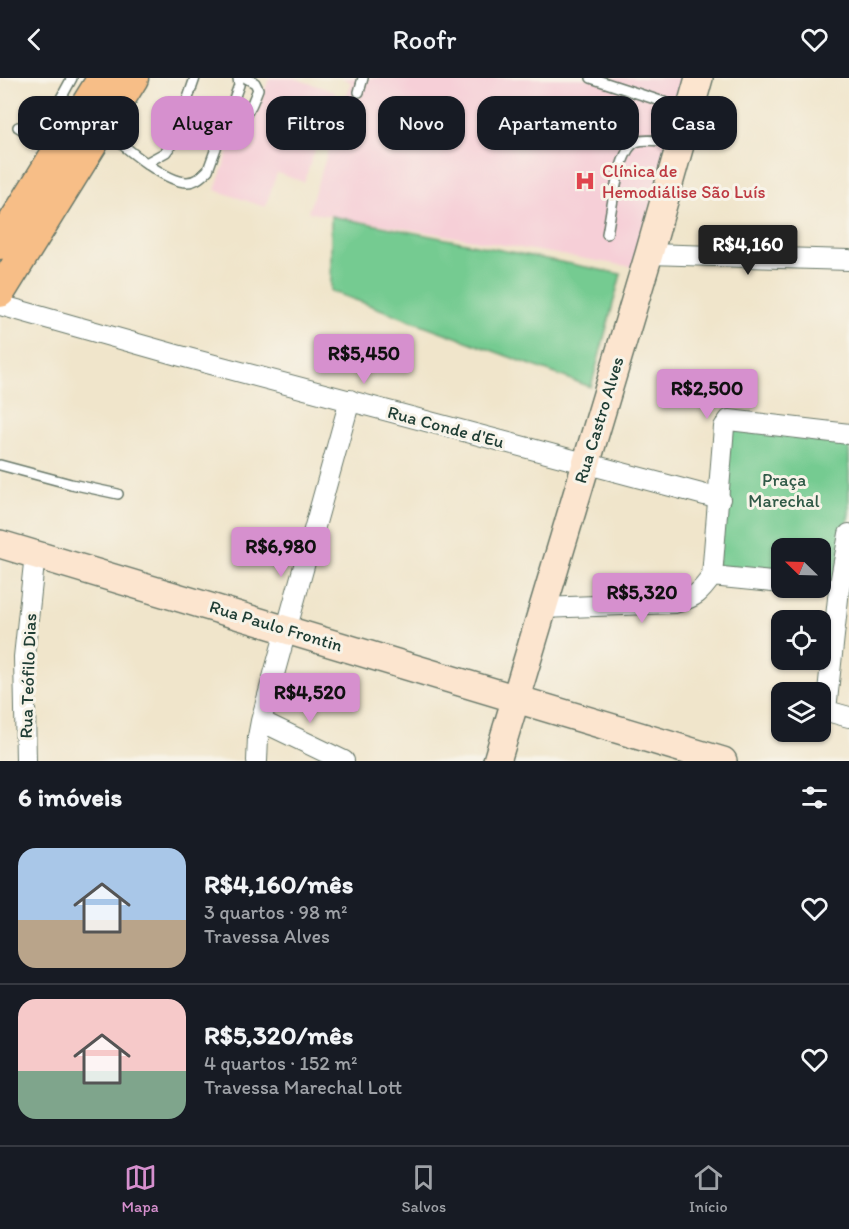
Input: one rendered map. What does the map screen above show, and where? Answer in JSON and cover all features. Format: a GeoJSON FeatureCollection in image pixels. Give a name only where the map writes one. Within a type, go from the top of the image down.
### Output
{"type":"FeatureCollection","features":[{"type":"Feature","properties":{"kind":"main road"},"geometry":{"type":"LineString","coordinates":[[0,244],[103,78]]}},
{"type":"Feature","properties":{"kind":"main road"},"geometry":{"type":"LineString","coordinates":[[122,96],[133,78]]}},
{"type":"Feature","properties":{"kind":"main road"},"geometry":{"type":"LineString","coordinates":[[0,292],[88,150]]}},
{"type":"Feature","properties":{"kind":"street","name":"Rua Castro Alves"},"geometry":{"type":"LineString","coordinates":[[694,96],[699,78]]}},
{"type":"Feature","properties":{"kind":"street","name":"Rua Castro Alves"},"geometry":{"type":"LineString","coordinates":[[497,761],[678,150]]}},
{"type":"Feature","properties":{"kind":"street"},"geometry":{"type":"LineString","coordinates":[[649,254],[849,260]]}},
{"type":"Feature","properties":{"kind":"street","name":"Rua Conde d'Eu"},"geometry":{"type":"LineString","coordinates":[[0,305],[585,465],[720,499]]}},
{"type":"Feature","properties":{"kind":"street"},"geometry":{"type":"LineString","coordinates":[[257,761],[261,721],[350,400]]}},
{"type":"Feature","properties":{"kind":"street"},"geometry":{"type":"LineString","coordinates":[[543,608],[675,603],[693,598],[702,590],[712,576],[724,427],[729,420],[849,434]]}},
{"type":"Feature","properties":{"kind":"street"},"geometry":{"type":"LineString","coordinates":[[831,585],[849,534]]}},
{"type":"Feature","properties":{"kind":"street","name":"Rua Paulo Frontin"},"geometry":{"type":"LineString","coordinates":[[0,544],[723,761]]}},
{"type":"Feature","properties":{"kind":"street","name":"Rua Teófilo Dias"},"geometry":{"type":"LineString","coordinates":[[26,761],[24,657],[35,554]]}},
{"type":"Feature","properties":{"kind":"street"},"geometry":{"type":"LineString","coordinates":[[712,576],[771,582]]}},
{"type":"Feature","properties":{"kind":"street"},"geometry":{"type":"LineString","coordinates":[[825,682],[829,598]]}},
{"type":"Feature","properties":{"kind":"street"},"geometry":{"type":"LineString","coordinates":[[831,711],[849,717]]}},
{"type":"Feature","properties":{"kind":"street"},"geometry":{"type":"LineString","coordinates":[[261,721],[344,761]]}},
{"type":"Feature","properties":{"kind":"lane"},"geometry":{"type":"LineString","coordinates":[[62,96],[72,78]]}},
{"type":"Feature","properties":{"kind":"lane"},"geometry":{"type":"LineString","coordinates":[[146,163],[166,152],[172,144],[195,78]]}},
{"type":"Feature","properties":{"kind":"lane"},"geometry":{"type":"LineString","coordinates":[[235,96],[239,85],[237,78]]}},
{"type":"Feature","properties":{"kind":"lane"},"geometry":{"type":"LineString","coordinates":[[246,78],[255,82],[258,89],[254,99]]}},
{"type":"Feature","properties":{"kind":"lane"},"geometry":{"type":"LineString","coordinates":[[359,92],[363,78]]}},
{"type":"Feature","properties":{"kind":"lane"},"geometry":{"type":"LineString","coordinates":[[591,78],[651,98]]}},
{"type":"Feature","properties":{"kind":"lane"},"geometry":{"type":"LineString","coordinates":[[607,234],[623,158],[630,146],[640,141],[651,142]]}},
{"type":"Feature","properties":{"kind":"lane"},"geometry":{"type":"LineString","coordinates":[[130,150],[146,163],[171,177],[187,182],[200,178],[208,170],[215,150]]}},
{"type":"Feature","properties":{"kind":"lane"},"geometry":{"type":"LineString","coordinates":[[0,465],[118,494]]}},
{"type":"Feature","properties":{"kind":"shaded area"},"geometry":{"type":"Polygon","coordinates":[[[269,78],[294,78],[335,92],[334,96],[266,96],[266,150],[315,150],[304,182],[277,173],[265,207],[215,190],[229,150],[254,150],[254,122],[269,78]]]}},
{"type":"Feature","properties":{"kind":"shaded area"},"geometry":{"type":"Polygon","coordinates":[[[342,78],[688,78],[683,96],[651,96],[651,150],[667,150],[633,267],[308,212],[329,150],[366,150],[366,96],[346,96],[351,82],[342,78]]]}},
{"type":"Feature","properties":{"kind":"green space"},"geometry":{"type":"Polygon","coordinates":[[[331,216],[621,274],[591,387],[331,291],[331,216]]]}},
{"type":"Feature","properties":{"kind":"green space","name":"Praça Marechal"},"geometry":{"type":"Polygon","coordinates":[[[730,425],[849,439],[849,513],[835,583],[831,582],[831,538],[771,538],[771,575],[717,569],[730,425]]]}},
{"type":"Feature","properties":{"kind":"place","name":"Clínica de Hemodiálise São Luís"},"geometry":{"type":"Point","coordinates":[585,181]}}]}
